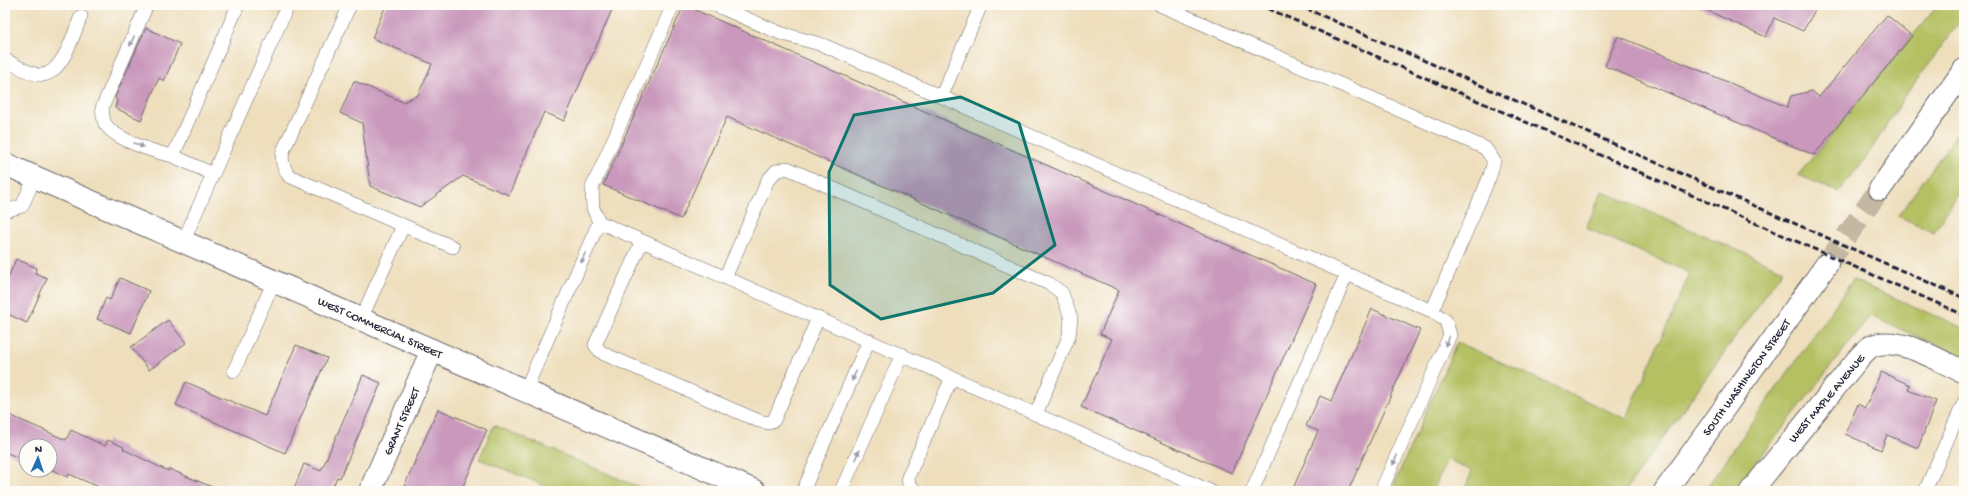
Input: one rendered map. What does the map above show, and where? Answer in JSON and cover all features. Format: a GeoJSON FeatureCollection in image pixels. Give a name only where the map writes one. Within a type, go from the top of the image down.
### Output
{"type":"FeatureCollection","features":[{"type":"Feature","properties":{"kind":"main road"},"geometry":{"type":"LineString","coordinates":[[1880,189],[1964,70]]}},
{"type":"Feature","properties":{"kind":"main road","name":"WEST COMMERCIAL STREET"},"geometry":{"type":"LineString","coordinates":[[5,164],[755,491]]}},
{"type":"Feature","properties":{"kind":"main road","name":"SOUTH WASHINGTON STREET"},"geometry":{"type":"LineString","coordinates":[[1665,491],[1827,264]]}},
{"type":"Feature","properties":{"kind":"main road","name":"WEST MAPLE AVENUE"},"geometry":{"type":"LineString","coordinates":[[1751,491],[1858,359],[1870,347],[1885,343],[1901,344],[1964,372]]}},
{"type":"Feature","properties":{"kind":"main road","name":"GRANT STREET"},"geometry":{"type":"LineString","coordinates":[[370,491],[432,350]]}},
{"type":"Feature","properties":{"kind":"lane"},"geometry":{"type":"LineString","coordinates":[[147,5],[102,108],[104,123],[117,135],[159,153],[173,156],[213,174]]}},
{"type":"Feature","properties":{"kind":"lane"},"geometry":{"type":"LineString","coordinates":[[173,156],[238,5]]}},
{"type":"Feature","properties":{"kind":"lane"},"geometry":{"type":"LineString","coordinates":[[183,242],[288,5]]}},
{"type":"Feature","properties":{"kind":"lane"},"geometry":{"type":"LineString","coordinates":[[350,5],[283,151],[281,160],[289,176],[453,248]]}},
{"type":"Feature","properties":{"kind":"lane"},"geometry":{"type":"LineString","coordinates":[[525,391],[598,222],[593,208],[592,188],[673,5]]}},
{"type":"Feature","properties":{"kind":"lane"},"geometry":{"type":"LineString","coordinates":[[715,5],[780,33],[823,45],[942,95],[1432,311],[1446,321],[1450,335],[1381,491]]}},
{"type":"Feature","properties":{"kind":"lane"},"geometry":{"type":"LineString","coordinates":[[942,95],[981,5]]}},
{"type":"Feature","properties":{"kind":"lane"},"geometry":{"type":"LineString","coordinates":[[1160,5],[1485,148],[1494,161],[1490,176],[1432,311]]}},
{"type":"Feature","properties":{"kind":"lane"},"geometry":{"type":"LineString","coordinates":[[5,60],[39,75],[51,73],[59,66],[82,16]]}},
{"type":"Feature","properties":{"kind":"lane"},"geometry":{"type":"LineString","coordinates":[[725,278],[768,180],[776,171],[787,168],[1043,281],[1062,293],[1071,318],[1069,336],[1036,414]]}},
{"type":"Feature","properties":{"kind":"lane"},"geometry":{"type":"LineString","coordinates":[[5,211],[22,206],[35,177]]}},
{"type":"Feature","properties":{"kind":"lane"},"geometry":{"type":"LineString","coordinates":[[598,222],[952,376],[1190,487],[1210,491]]}},
{"type":"Feature","properties":{"kind":"lane"},"geometry":{"type":"LineString","coordinates":[[361,318],[403,226]]}},
{"type":"Feature","properties":{"kind":"lane"},"geometry":{"type":"LineString","coordinates":[[642,241],[595,345],[604,354],[759,421],[769,423],[774,420],[818,318]]}},
{"type":"Feature","properties":{"kind":"lane"},"geometry":{"type":"LineString","coordinates":[[1252,491],[1347,274]]}},
{"type":"Feature","properties":{"kind":"lane"},"geometry":{"type":"LineString","coordinates":[[234,371],[274,281]]}},
{"type":"Feature","properties":{"kind":"lane"},"geometry":{"type":"LineString","coordinates":[[803,491],[869,340]]}},
{"type":"Feature","properties":{"kind":"lane"},"geometry":{"type":"LineString","coordinates":[[841,491],[902,354]]}},
{"type":"Feature","properties":{"kind":"lane"},"geometry":{"type":"LineString","coordinates":[[916,491],[909,485],[908,477],[952,376]]}},
{"type":"Feature","properties":{"kind":"lane"},"geometry":{"type":"LineString","coordinates":[[1925,491],[1964,402]]}},
{"type":"Feature","properties":{"kind":"highlighted area"},"geometry":{"type":"Polygon","coordinates":[[[961,97],[1019,123],[1055,245],[993,293],[881,319],[830,285],[829,172],[854,115],[961,97]]]}},
{"type":"Feature","properties":{"kind":"green space"},"geometry":{"type":"Polygon","coordinates":[[[1938,5],[1964,5],[1964,16],[1905,96],[1866,158],[1838,192],[1798,175],[1938,5]]]}},
{"type":"Feature","properties":{"kind":"green space"},"geometry":{"type":"Polygon","coordinates":[[[1964,124],[1964,184],[1934,232],[1898,216],[1964,124]]]}},
{"type":"Feature","properties":{"kind":"green space"},"geometry":{"type":"Polygon","coordinates":[[[1602,191],[1783,270],[1625,491],[1464,491],[1472,471],[1447,459],[1433,491],[1391,491],[1457,342],[1626,419],[1690,273],[1586,228],[1602,191]]]}},
{"type":"Feature","properties":{"kind":"green space"},"geometry":{"type":"Polygon","coordinates":[[[1853,280],[1964,328],[1964,357],[1870,316],[1734,491],[1704,491],[1853,280]]]}},
{"type":"Feature","properties":{"kind":"green space"},"geometry":{"type":"Polygon","coordinates":[[[494,425],[648,491],[558,491],[479,459],[494,425]]]}},
{"type":"Feature","properties":{"kind":"building"},"geometry":{"type":"Polygon","coordinates":[[[386,5],[614,5],[564,121],[544,112],[509,195],[463,176],[420,207],[370,186],[362,123],[340,113],[354,81],[403,102],[418,95],[432,64],[372,38],[386,5]]]}},
{"type":"Feature","properties":{"kind":"building"},"geometry":{"type":"Polygon","coordinates":[[[684,5],[1316,284],[1232,473],[1081,407],[1112,339],[1100,334],[1119,290],[727,117],[681,219],[603,185],[684,5]]]}},
{"type":"Feature","properties":{"kind":"building"},"geometry":{"type":"Polygon","coordinates":[[[1695,5],[1818,5],[1803,31],[1774,18],[1766,37],[1695,5]]]}},
{"type":"Feature","properties":{"kind":"building"},"geometry":{"type":"Polygon","coordinates":[[[1887,15],[1912,36],[1814,155],[1605,66],[1618,36],[1787,107],[1791,96],[1812,91],[1819,97],[1887,15]]]}},
{"type":"Feature","properties":{"kind":"building"},"geometry":{"type":"Polygon","coordinates":[[[146,28],[180,44],[164,81],[159,78],[141,120],[115,108],[117,101],[115,97],[146,28]]]}},
{"type":"Feature","properties":{"kind":"building"},"geometry":{"type":"Polygon","coordinates":[[[16,259],[37,268],[35,273],[47,278],[27,323],[5,313],[5,285],[16,259]]]}},
{"type":"Feature","properties":{"kind":"building"},"geometry":{"type":"Polygon","coordinates":[[[120,278],[149,291],[131,333],[97,319],[106,298],[110,300],[120,278]]]}},
{"type":"Feature","properties":{"kind":"building"},"geometry":{"type":"Polygon","coordinates":[[[1372,309],[1420,330],[1348,491],[1292,491],[1318,431],[1306,426],[1320,396],[1331,401],[1372,309]]]}},
{"type":"Feature","properties":{"kind":"building"},"geometry":{"type":"Polygon","coordinates":[[[168,320],[186,343],[149,370],[131,347],[168,320]]]}},
{"type":"Feature","properties":{"kind":"building"},"geometry":{"type":"Polygon","coordinates":[[[296,345],[327,358],[285,453],[176,405],[186,382],[265,416],[296,345]]]}},
{"type":"Feature","properties":{"kind":"building"},"geometry":{"type":"Polygon","coordinates":[[[1881,372],[1910,385],[1908,390],[1936,401],[1918,448],[1887,435],[1881,450],[1845,434],[1858,404],[1865,408],[1881,372]]]}},
{"type":"Feature","properties":{"kind":"building"},"geometry":{"type":"Polygon","coordinates":[[[363,375],[381,383],[340,478],[337,477],[331,491],[293,491],[304,464],[321,471],[363,375]]]}},
{"type":"Feature","properties":{"kind":"building"},"geometry":{"type":"Polygon","coordinates":[[[438,409],[487,430],[461,491],[402,491],[438,409]]]}},
{"type":"Feature","properties":{"kind":"building"},"geometry":{"type":"Polygon","coordinates":[[[5,413],[66,440],[71,430],[105,446],[108,440],[168,471],[169,469],[222,491],[108,491],[69,474],[68,477],[58,473],[58,438],[18,438],[18,458],[5,452],[5,413]]]}},
{"type":"Feature","properties":{"kind":"tunnel"},"geometry":{"type":"LineString","coordinates":[[1827,264],[1880,189]]}},
{"type":"Feature","properties":{"kind":"railway"},"geometry":{"type":"LineString","coordinates":[[1260,5],[1964,315]]}},
{"type":"Feature","properties":{"kind":"railway"},"geometry":{"type":"LineString","coordinates":[[1298,5],[1964,298]]}}]}
